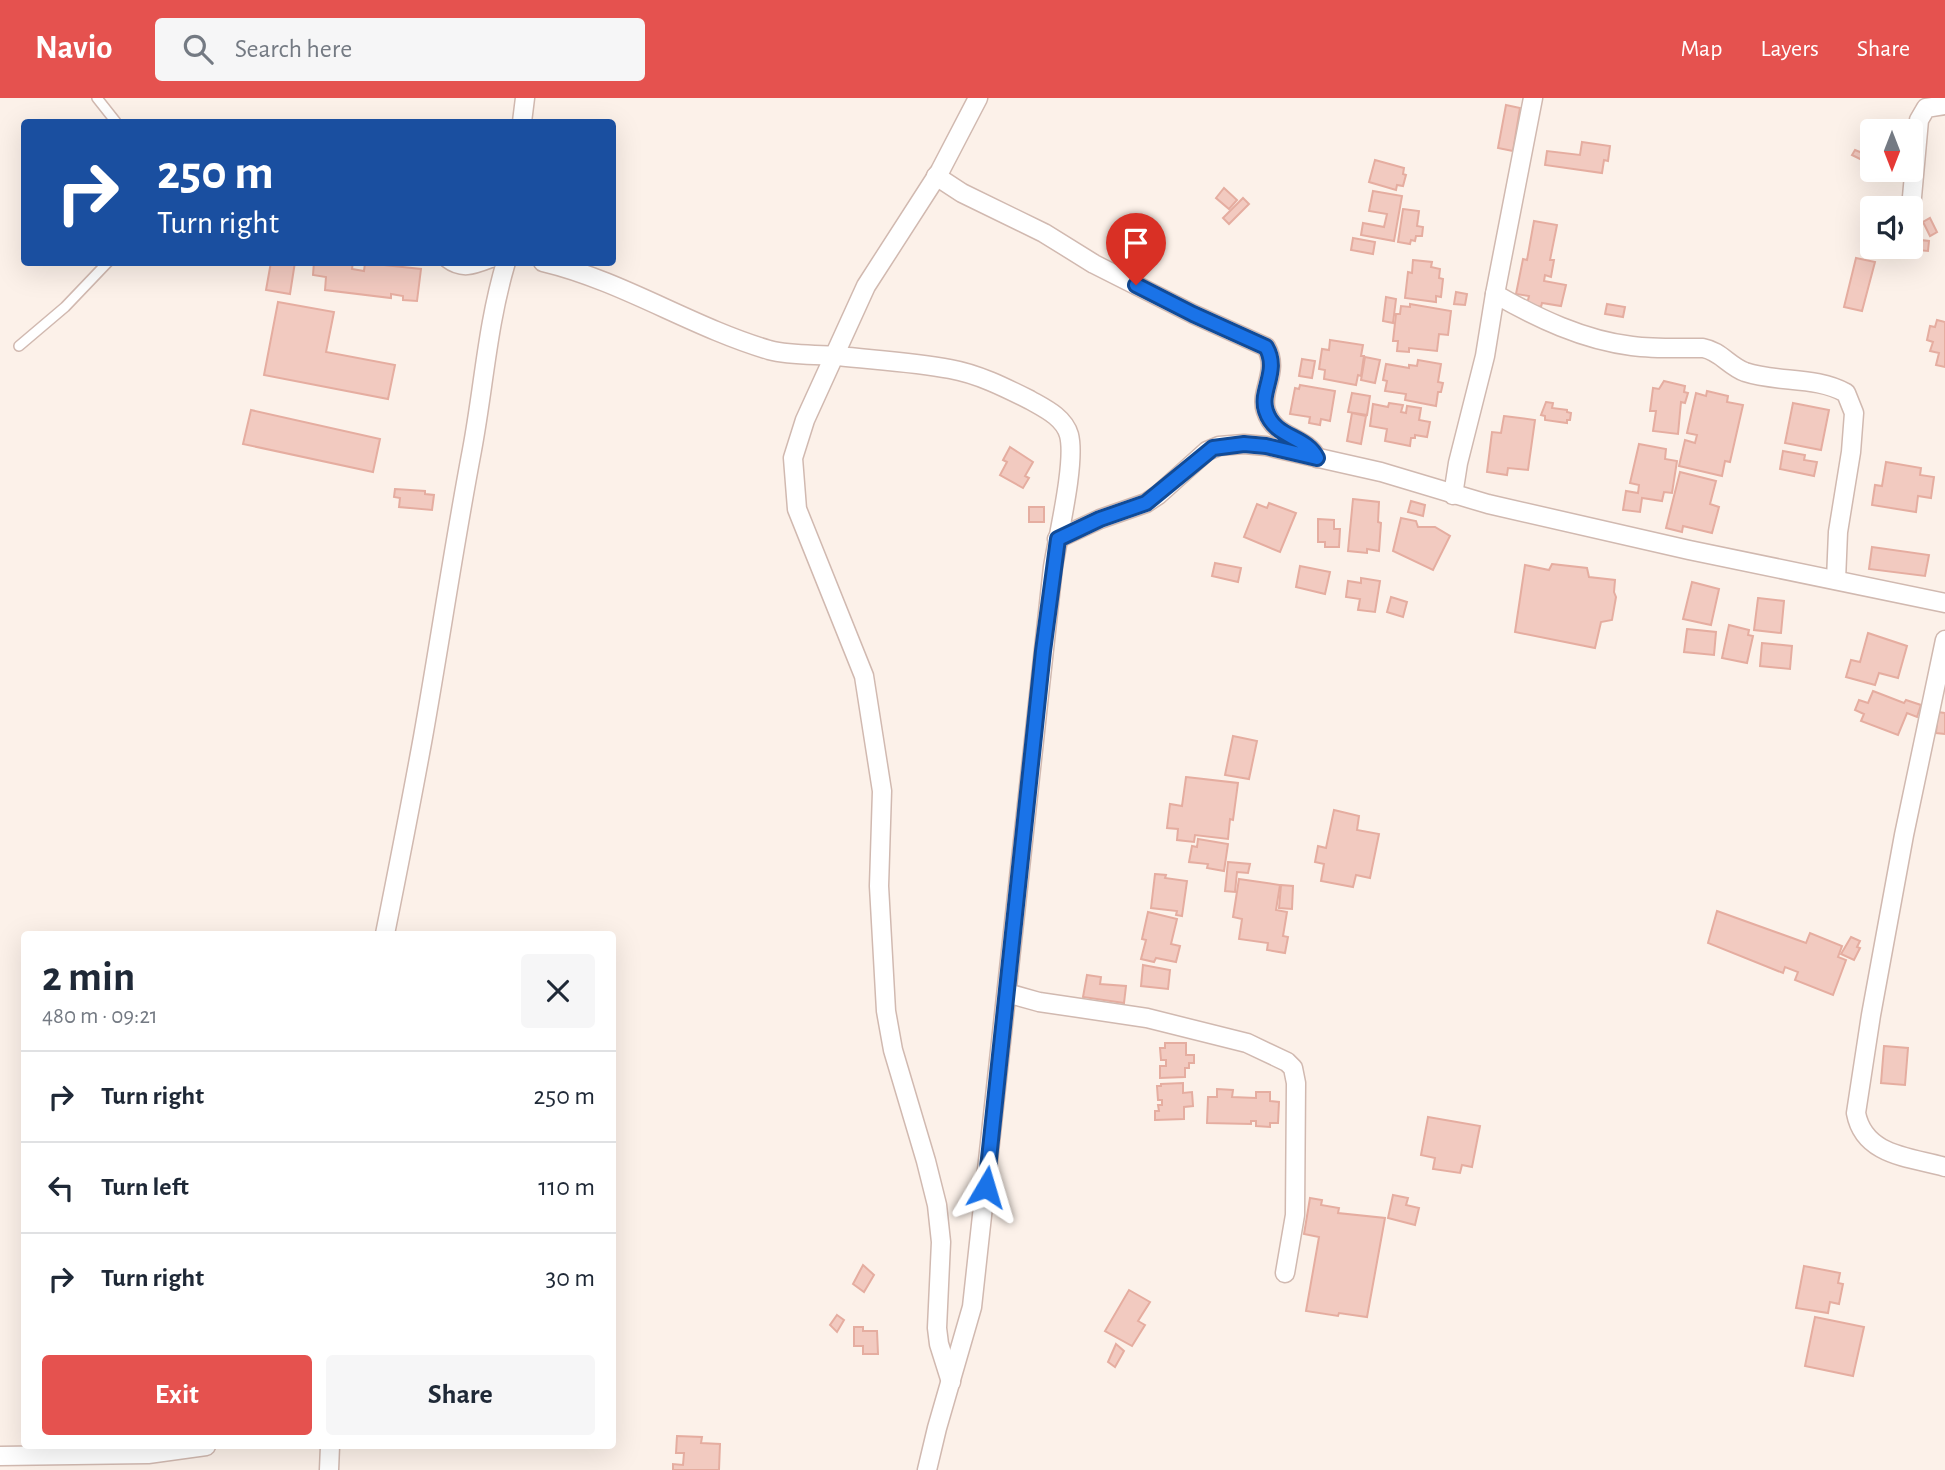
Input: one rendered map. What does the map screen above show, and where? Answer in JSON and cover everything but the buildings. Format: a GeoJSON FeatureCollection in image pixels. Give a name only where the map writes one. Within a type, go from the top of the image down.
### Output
{"type":"FeatureCollection","features":[{"type":"Feature","properties":{"kind":"street"},"geometry":{"type":"LineString","coordinates":[[522,119],[525,98]]}},
{"type":"Feature","properties":{"kind":"street"},"geometry":{"type":"LineString","coordinates":[[951,1382],[939,1345],[937,1328],[942,1242],[937,1205],[893,1050],[886,1011],[879,886],[882,791],[864,676],[797,509],[793,458],[805,420],[866,286],[936,176],[978,98]]}},
{"type":"Feature","properties":{"kind":"street"},"geometry":{"type":"LineString","coordinates":[[1453,495],[1458,463],[1485,356],[1494,294],[1533,98]]}},
{"type":"Feature","properties":{"kind":"street"},"geometry":{"type":"LineString","coordinates":[[1912,196],[1919,120],[1926,108],[1945,105]]}},
{"type":"Feature","properties":{"kind":"street"},"geometry":{"type":"LineString","coordinates":[[936,176],[962,193],[1044,233],[1094,264],[1266,347],[1271,362],[1266,399],[1267,414],[1281,432],[1308,445],[1317,458]]}},
{"type":"Feature","properties":{"kind":"street"},"geometry":{"type":"LineString","coordinates":[[386,931],[424,736],[473,444],[488,336],[505,266]]}},
{"type":"Feature","properties":{"kind":"street"},"geometry":{"type":"LineString","coordinates":[[556,266],[608,282],[667,311],[750,345],[786,354],[834,356],[951,369],[996,383],[1041,406],[1066,427],[1071,445],[1043,651],[972,1307],[927,1470]]}},
{"type":"Feature","properties":{"kind":"street"},"geometry":{"type":"LineString","coordinates":[[1494,294],[1553,325],[1594,337],[1630,346],[1714,350],[1741,370],[1758,376],[1834,386],[1846,393],[1854,413],[1851,452],[1838,532],[1836,580]]}},
{"type":"Feature","properties":{"kind":"street"},"geometry":{"type":"LineString","coordinates":[[1058,539],[1100,519],[1146,503],[1213,448],[1244,444],[1266,446],[1381,472],[1453,495],[1739,561],[1945,603]]}},
{"type":"Feature","properties":{"kind":"street"},"geometry":{"type":"LineString","coordinates":[[1945,640],[1904,835],[1856,1113],[1858,1125],[1866,1138],[1877,1147],[1945,1167]]}},
{"type":"Feature","properties":{"kind":"street"},"geometry":{"type":"LineString","coordinates":[[1007,993],[1039,1002],[1147,1018],[1232,1039],[1263,1049],[1293,1068],[1296,1083],[1296,1190],[1295,1214],[1285,1273]]}},
{"type":"Feature","properties":{"kind":"street"},"geometry":{"type":"LineString","coordinates":[[0,1457],[148,1454],[184,1449]]}},
{"type":"Feature","properties":{"kind":"street"},"geometry":{"type":"LineString","coordinates":[[329,1470],[330,1449]]}},
{"type":"Feature","properties":{"kind":"lane"},"geometry":{"type":"LineString","coordinates":[[97,98],[114,119]]}},
{"type":"Feature","properties":{"kind":"lane"},"geometry":{"type":"LineString","coordinates":[[19,346],[56,315],[104,266]]}},
{"type":"Feature","properties":{"kind":"lane"},"geometry":{"type":"LineString","coordinates":[[453,266],[464,271],[480,266]]}},
{"type":"Feature","properties":{"kind":"route"},"geometry":{"type":"LineString","coordinates":[[986,1187],[1043,651],[1058,539],[1100,519],[1146,503],[1213,448],[1244,444],[1266,446],[1317,458],[1308,445],[1284,435],[1267,414],[1265,409],[1271,362],[1266,347],[1136,285]]}}]}
